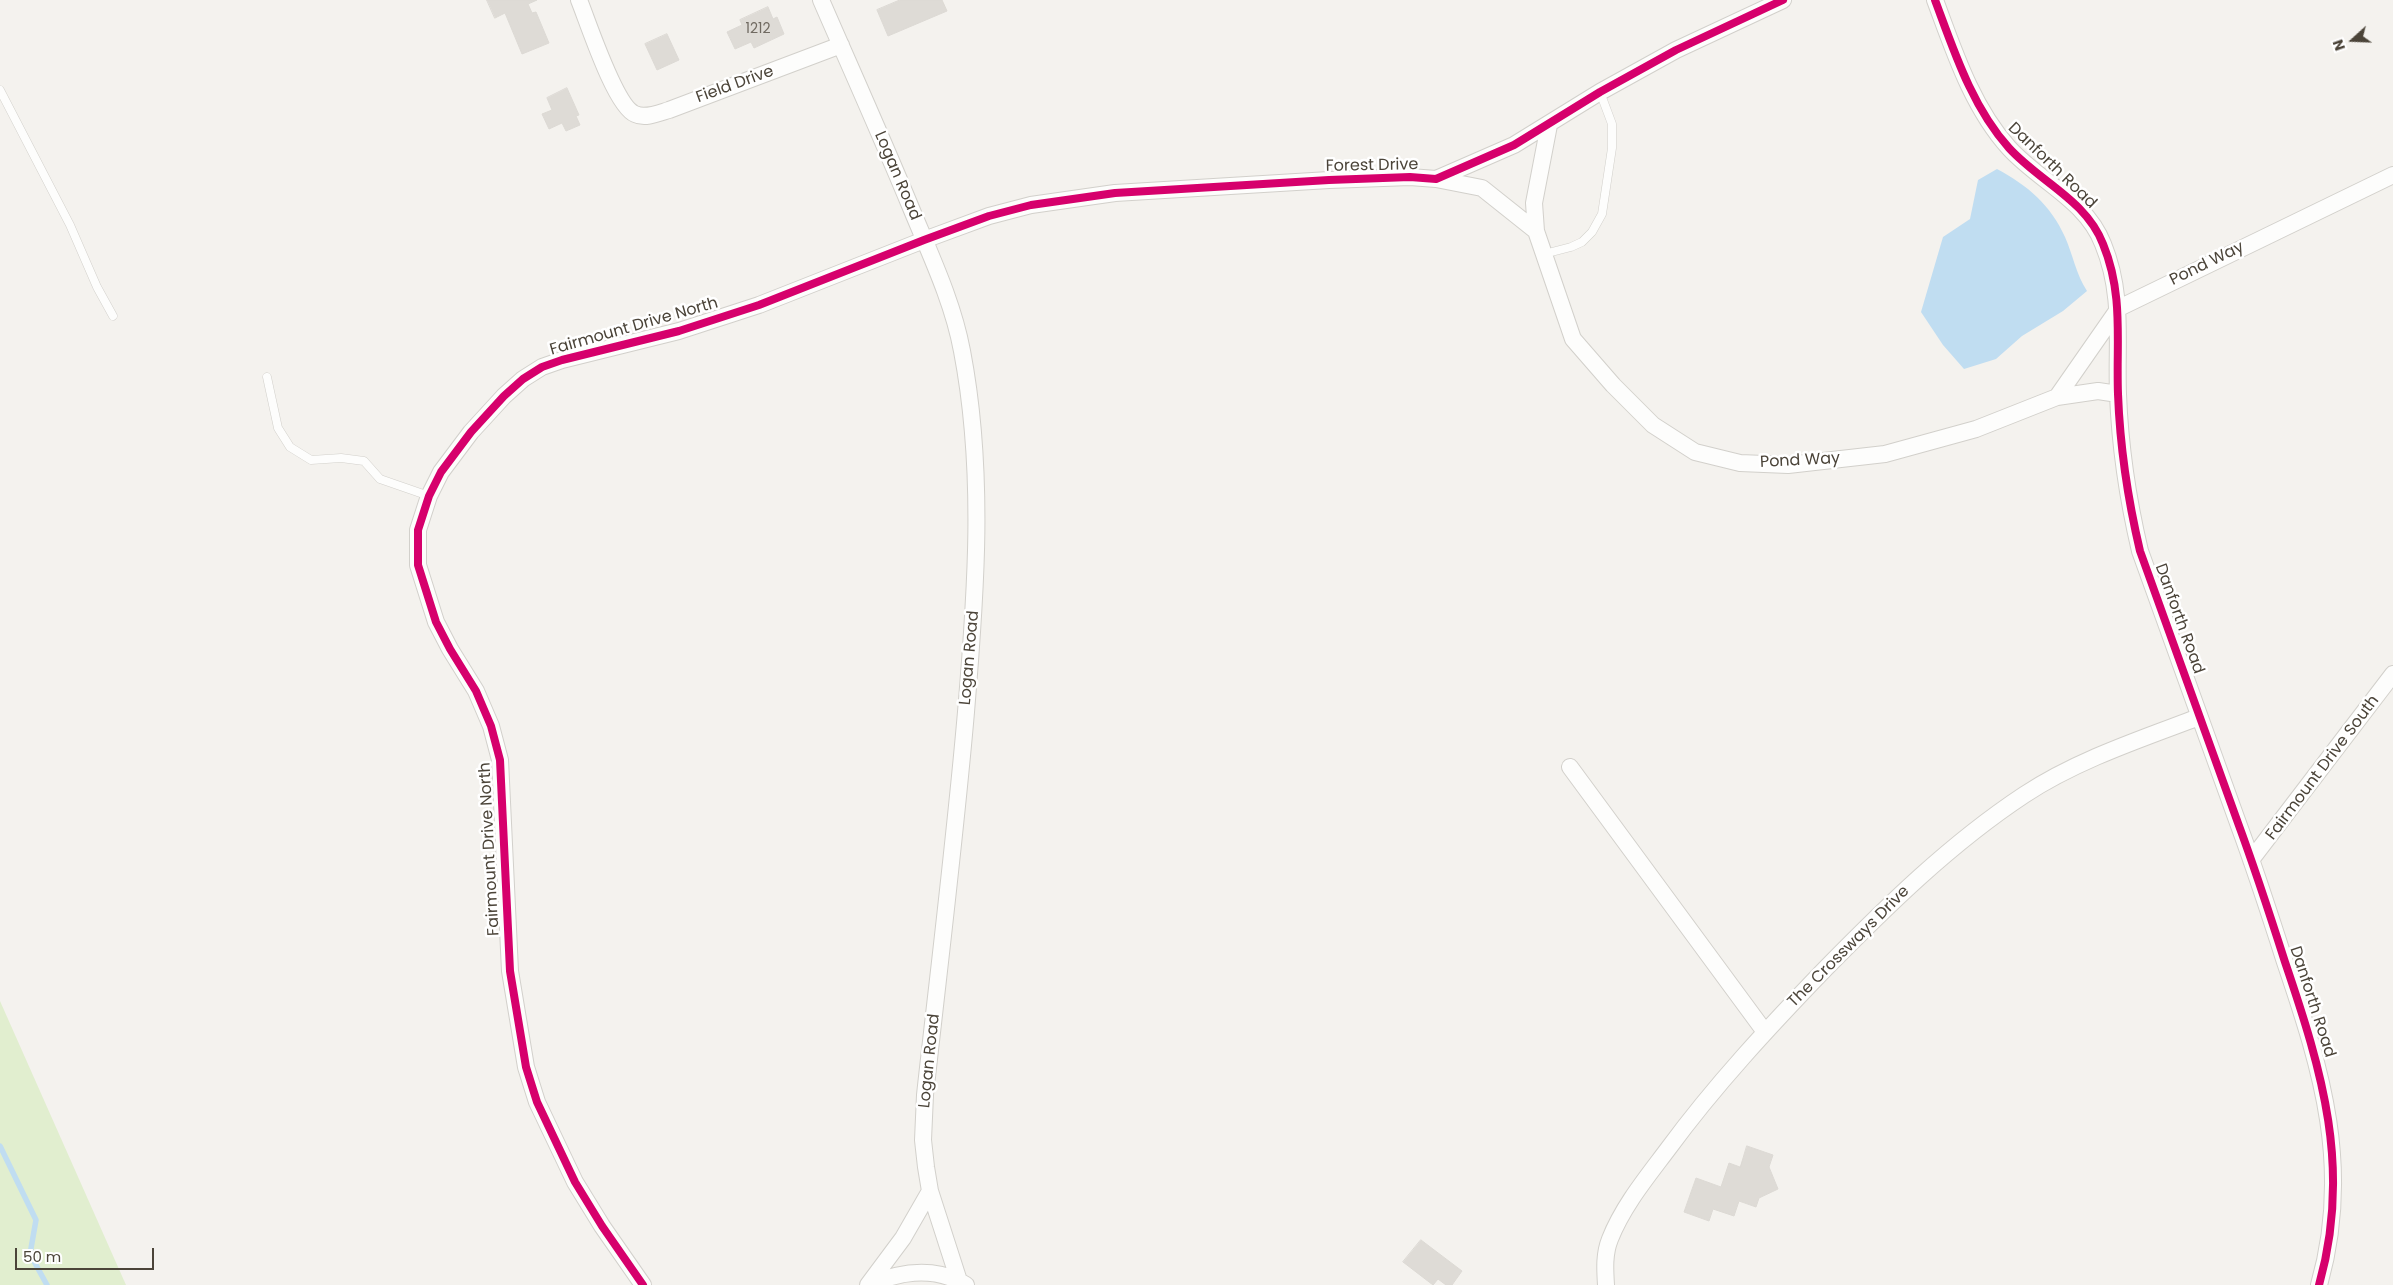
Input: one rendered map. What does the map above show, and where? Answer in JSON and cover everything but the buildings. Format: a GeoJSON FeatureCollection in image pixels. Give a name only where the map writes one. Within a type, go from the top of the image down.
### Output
{"type":"FeatureCollection","features":[{"type":"Feature","properties":{"kind":"street","name":"Field Drive"},"geometry":{"type":"LineString","coordinates":[[580,0],[617,92],[629,111],[640,116],[669,110],[841,45]]}},
{"type":"Feature","properties":{"kind":"street","name":"Logan Road"},"geometry":{"type":"LineString","coordinates":[[821,0],[944,289],[962,351],[970,402],[976,463],[977,532],[974,617],[959,787],[925,1095],[923,1140],[930,1191],[963,1283]]}},
{"type":"Feature","properties":{"kind":"street","name":"Forest Drive"},"geometry":{"type":"LineString","coordinates":[[924,240],[989,216],[1030,205],[1071,198],[1329,180],[1410,177],[1436,179],[1514,145],[1600,92],[1676,50],[1783,0]]}},
{"type":"Feature","properties":{"kind":"street","name":"Danforth Road"},"geometry":{"type":"LineString","coordinates":[[1935,0],[1974,95],[1990,124],[2009,148],[2030,168],[2071,200],[2087,216],[2104,246],[2119,308],[2118,394],[2122,451],[2132,517],[2140,551],[2251,860],[2305,1020],[2327,1105],[2332,1142],[2334,1180],[2332,1221],[2319,1285]]}},
{"type":"Feature","properties":{"kind":"street","name":"Pond Way"},"geometry":{"type":"LineString","coordinates":[[1549,125],[1534,203],[1536,231],[1574,339],[1612,385],[1653,425],[1695,452],[1740,463],[1788,464],[1886,454],[1976,429],[2057,397],[2098,392],[2118,394]]}},
{"type":"Feature","properties":{"kind":"street","name":"Pond Way"},"geometry":{"type":"LineString","coordinates":[[2057,397],[2119,308],[2393,175]]}},
{"type":"Feature","properties":{"kind":"street"},"geometry":{"type":"LineString","coordinates":[[1436,179],[1482,188],[1536,231]]}},
{"type":"Feature","properties":{"kind":"street","name":"Fairmount Drive North"},"geometry":{"type":"LineString","coordinates":[[643,1285],[602,1226],[575,1182],[537,1102],[526,1067],[510,971],[500,760],[491,726],[476,691],[436,622],[425,592],[417,553],[418,530],[428,496],[441,472],[471,432],[504,396],[523,379],[542,368],[562,360],[679,331],[759,305],[924,240]]}},
{"type":"Feature","properties":{"kind":"street","name":"Fairmount Drive South"},"geometry":{"type":"LineString","coordinates":[[2251,860],[2393,674]]}},
{"type":"Feature","properties":{"kind":"street","name":"The Crossways Drive"},"geometry":{"type":"LineString","coordinates":[[1606,1285],[1607,1250],[1623,1214],[1690,1120],[1765,1032],[1877,917],[1937,861],[1987,821],[2026,794],[2067,771],[2116,749],[2199,717]]}},
{"type":"Feature","properties":{"kind":"street"},"geometry":{"type":"LineString","coordinates":[[1570,767],[1765,1032]]}},
{"type":"Feature","properties":{"kind":"street"},"geometry":{"type":"LineString","coordinates":[[869,1285],[903,1238],[930,1191]]}},
{"type":"Feature","properties":{"kind":"street"},"geometry":{"type":"LineString","coordinates":[[869,1285],[904,1273],[931,1272],[963,1283]]}},
{"type":"Feature","properties":{"kind":"lane"},"geometry":{"type":"LineString","coordinates":[[0,90],[70,225],[97,287],[113,316]]}},
{"type":"Feature","properties":{"kind":"lane"},"geometry":{"type":"LineString","coordinates":[[1544,254],[1582,242],[1592,232],[1602,214],[1612,148],[1612,124],[1600,92]]}},
{"type":"Feature","properties":{"kind":"lane"},"geometry":{"type":"LineString","coordinates":[[267,378],[278,428],[290,447],[311,460],[341,458],[364,461],[380,479],[428,496]]}},
{"type":"Feature","properties":{"kind":"green space"},"geometry":{"type":"Polygon","coordinates":[[[0,1001],[126,1285],[0,1285],[0,1001]]]}},
{"type":"Feature","properties":{"kind":"water"},"geometry":{"type":"Polygon","coordinates":[[[1997,169],[2028,189],[2053,215],[2065,237],[2080,278],[2087,291],[2063,311],[2022,336],[1996,359],[1964,369],[1943,345],[1921,312],[1943,237],[1970,219],[1978,180],[1997,169]]]}},
{"type":"Feature","properties":{"kind":"waterway"},"geometry":{"type":"LineString","coordinates":[[0,1146],[36,1220],[30,1254],[47,1285]]}},
{"type":"Feature","properties":{"kind":"cycle path"},"geometry":{"type":"LineString","coordinates":[[643,1285],[602,1226],[575,1182],[537,1102],[526,1067],[510,971],[500,760],[491,726],[476,691],[436,622],[418,565],[418,530],[429,496],[441,472],[471,432],[504,396],[523,379],[542,367],[562,360],[679,331],[759,305],[989,216],[1031,205],[1115,193],[1329,180],[1410,177],[1436,179],[1514,145],[1600,92],[1676,50],[1783,0]]}},
{"type":"Feature","properties":{"kind":"cycle path"},"geometry":{"type":"LineString","coordinates":[[1935,0],[1965,78],[1984,115],[2009,148],[2021,160],[2086,215],[2103,244],[2110,263],[2118,319],[2118,394],[2123,454],[2128,493],[2140,551],[2256,875],[2311,1042],[2321,1082],[2328,1121],[2333,1201],[2329,1242],[2319,1285]]}}]}
